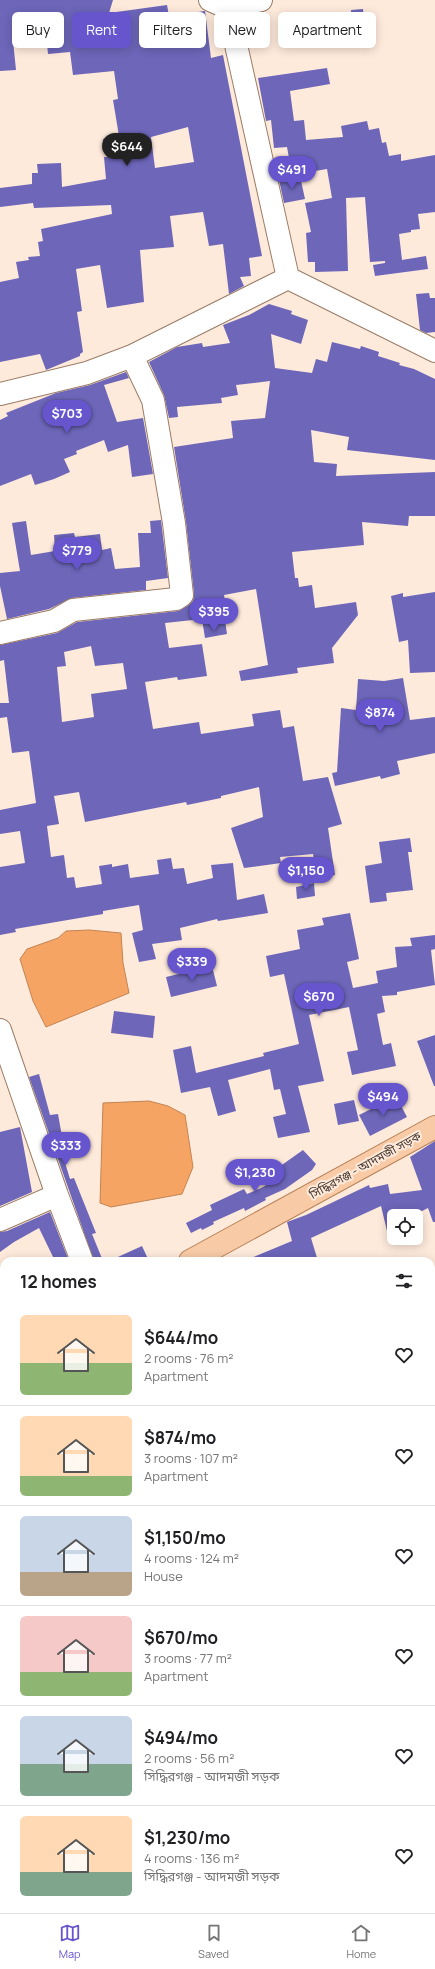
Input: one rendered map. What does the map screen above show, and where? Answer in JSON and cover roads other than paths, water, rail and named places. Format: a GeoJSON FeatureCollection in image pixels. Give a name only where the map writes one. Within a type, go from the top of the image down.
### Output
{"type":"FeatureCollection","features":[{"type":"Feature","properties":{"kind":"main road","name":"সিদ্ধিরগঞ্জ - আদমজী সড়ক"},"geometry":{"type":"LineString","coordinates":[[197,1257],[435,1127]]}},
{"type":"Feature","properties":{"kind":"street"},"geometry":{"type":"LineString","coordinates":[[261,0],[222,3],[288,278]]}},
{"type":"Feature","properties":{"kind":"street"},"geometry":{"type":"LineString","coordinates":[[288,278],[435,351]]}},
{"type":"Feature","properties":{"kind":"street"},"geometry":{"type":"LineString","coordinates":[[0,394],[87,373],[132,356],[288,278]]}},
{"type":"Feature","properties":{"kind":"street"},"geometry":{"type":"LineString","coordinates":[[0,632],[54,621],[73,610],[178,598],[182,595],[174,524],[153,400],[132,356]]}},
{"type":"Feature","properties":{"kind":"street"},"geometry":{"type":"LineString","coordinates":[[0,1030],[57,1195],[80,1257]]}},
{"type":"Feature","properties":{"kind":"street"},"geometry":{"type":"LineString","coordinates":[[0,1220],[57,1195]]}}]}
